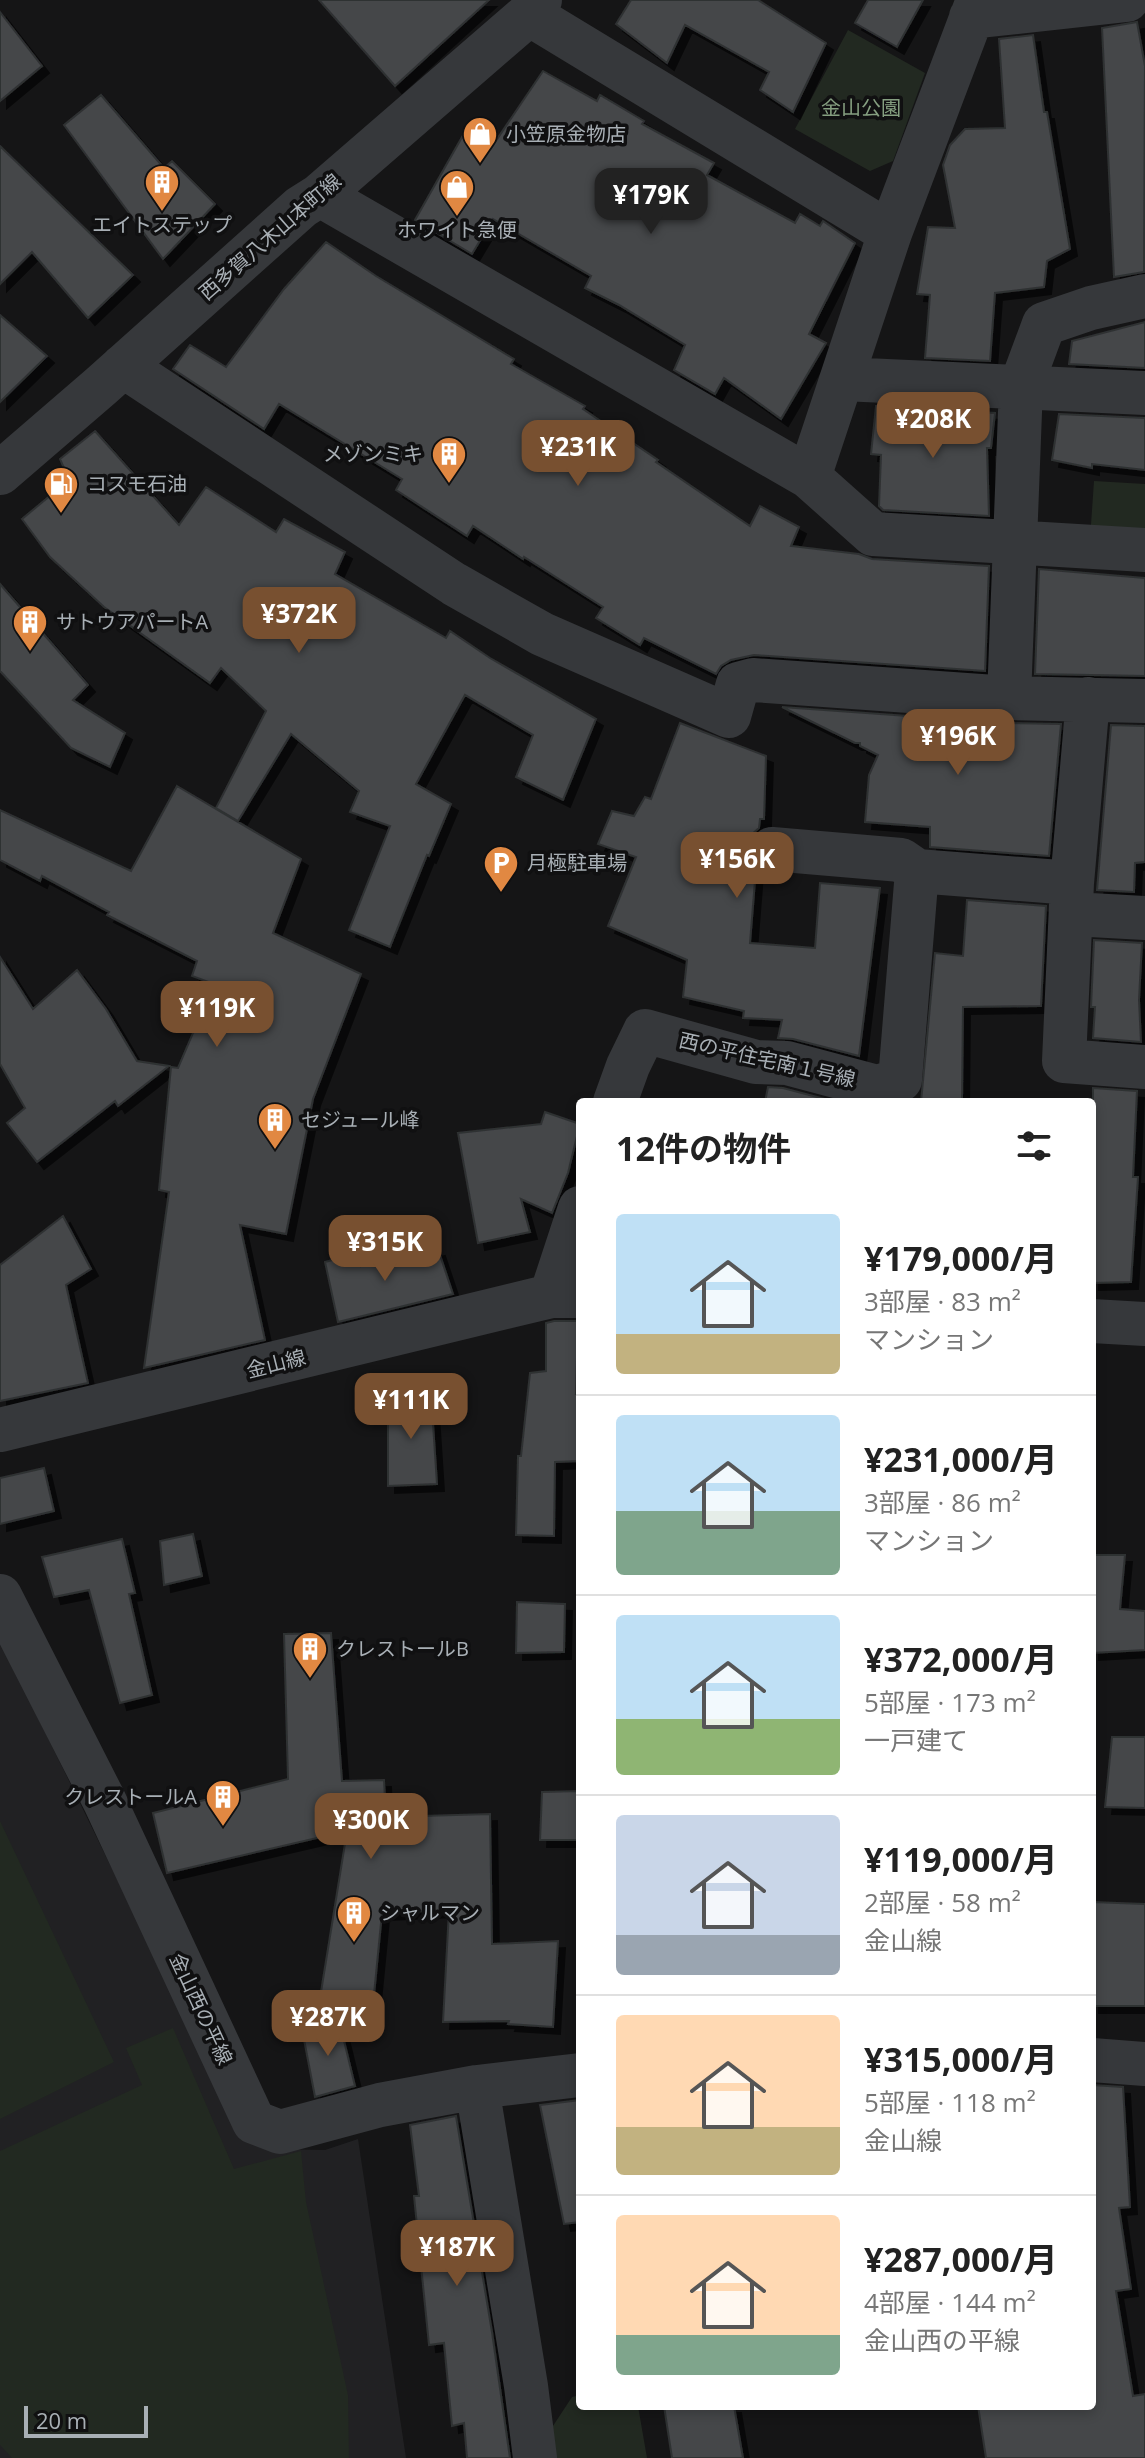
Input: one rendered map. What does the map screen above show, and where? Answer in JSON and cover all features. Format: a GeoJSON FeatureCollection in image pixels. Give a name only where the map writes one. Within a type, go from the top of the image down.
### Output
{"type":"FeatureCollection","features":[{"type":"Feature","properties":{"kind":"street"},"geometry":{"type":"LineString","coordinates":[[809,477],[890,233],[974,9],[1127,0]]}},
{"type":"Feature","properties":{"kind":"street"},"geometry":{"type":"LineString","coordinates":[[534,7],[890,233]]}},
{"type":"Feature","properties":{"kind":"street","name":"西多賀八木山本町線"},"geometry":{"type":"LineString","coordinates":[[0,473],[301,207],[320,195],[534,7]]}},
{"type":"Feature","properties":{"kind":"street"},"geometry":{"type":"LineString","coordinates":[[320,195],[809,477],[873,534],[1145,550]]}},
{"type":"Feature","properties":{"kind":"street"},"geometry":{"type":"LineString","coordinates":[[1009,698],[1021,386],[1044,324],[1091,308],[1145,296]]}},
{"type":"Feature","properties":{"kind":"street"},"geometry":{"type":"LineString","coordinates":[[123,366],[454,584],[542,634],[729,716],[738,684],[753,680],[1009,698],[1145,701]]}},
{"type":"Feature","properties":{"kind":"street"},"geometry":{"type":"LineString","coordinates":[[843,379],[1145,393]]}},
{"type":"Feature","properties":{"kind":"street"},"geometry":{"type":"LineString","coordinates":[[1088,699],[1072,898],[1064,1061],[1145,1067]]}},
{"type":"Feature","properties":{"kind":"street"},"geometry":{"type":"LineString","coordinates":[[772,849],[901,860],[917,871],[1072,898],[1145,918]]}},
{"type":"Feature","properties":{"kind":"street","name":"西の平住宅南１号線"},"geometry":{"type":"LineString","coordinates":[[616,1098],[645,1031],[756,1062],[787,1063],[877,1087],[900,1080],[917,871]]}},
{"type":"Feature","properties":{"kind":"street"},"geometry":{"type":"LineString","coordinates":[[565,1296],[576,1231]]}},
{"type":"Feature","properties":{"kind":"street","name":"金山線"},"geometry":{"type":"LineString","coordinates":[[0,1430],[565,1296]]}},
{"type":"Feature","properties":{"kind":"street"},"geometry":{"type":"LineString","coordinates":[[1096,1321],[1145,1324]]}},
{"type":"Feature","properties":{"kind":"street","name":"金山西の平線"},"geometry":{"type":"LineString","coordinates":[[0,1596],[105,1802],[254,2122],[280,2132],[380,2105],[477,2087],[576,2075]]}},
{"type":"Feature","properties":{"kind":"street"},"geometry":{"type":"LineString","coordinates":[[1096,2060],[1145,2064]]}},
{"type":"Feature","properties":{"kind":"street"},"geometry":{"type":"LineString","coordinates":[[477,2087],[535,2458]]}},
{"type":"Feature","properties":{"kind":"shaded area"},"geometry":{"type":"Polygon","coordinates":[[[0,1640],[241,2132],[269,2149],[325,2150],[358,2139],[406,2458],[0,2458],[0,1640]]]}},
{"type":"Feature","properties":{"kind":"green space","name":"金山公園"},"geometry":{"type":"Polygon","coordinates":[[[848,30],[925,73],[893,161],[870,171],[795,129],[848,30]]]}},
{"type":"Feature","properties":{"kind":"green space"},"geometry":{"type":"Polygon","coordinates":[[[1094,481],[1145,484],[1145,543],[1090,539],[1094,481]]]}},
{"type":"Feature","properties":{"kind":"green space"},"geometry":{"type":"Polygon","coordinates":[[[0,1821],[114,2062],[0,2119],[0,1821]]]}},
{"type":"Feature","properties":{"kind":"green space"},"geometry":{"type":"Polygon","coordinates":[[[173,2028],[234,2169],[301,2151],[306,2202],[348,2395],[349,2458],[12,2458],[0,2445],[0,2151],[142,2085],[126,2048],[173,2028]]]}},
{"type":"Feature","properties":{"kind":"green space"},"geometry":{"type":"Polygon","coordinates":[[[576,2396],[576,2410],[639,2410],[647,2458],[556,2458],[551,2429],[572,2397],[576,2396]]]}},
{"type":"Feature","properties":{"kind":"building"},"geometry":{"type":"Polygon","coordinates":[[[319,0],[489,0],[395,86],[319,0]]]}},
{"type":"Feature","properties":{"kind":"building"},"geometry":{"type":"Polygon","coordinates":[[[631,0],[758,0],[826,43],[793,112],[760,90],[769,72],[685,25],[667,63],[616,24],[631,0]]]}},
{"type":"Feature","properties":{"kind":"building"},"geometry":{"type":"Polygon","coordinates":[[[868,0],[923,0],[897,47],[855,23],[868,0]]]}},
{"type":"Feature","properties":{"kind":"building"},"geometry":{"type":"Polygon","coordinates":[[[0,12],[42,66],[0,101],[0,12]]]}},
{"type":"Feature","properties":{"kind":"building"},"geometry":{"type":"Polygon","coordinates":[[[1137,22],[1145,66],[1144,272],[1114,277],[1102,28],[1137,22]]]}},
{"type":"Feature","properties":{"kind":"building"},"geometry":{"type":"Polygon","coordinates":[[[1033,35],[1070,249],[1047,261],[1044,287],[995,293],[990,361],[925,358],[930,295],[917,294],[928,227],[955,228],[943,165],[950,145],[965,129],[1005,128],[999,39],[1033,35]]]}},
{"type":"Feature","properties":{"kind":"building"},"geometry":{"type":"Polygon","coordinates":[[[543,71],[597,101],[600,95],[644,121],[642,124],[714,163],[707,175],[795,223],[800,214],[820,226],[823,221],[855,243],[809,334],[826,343],[781,419],[724,378],[715,394],[674,370],[685,345],[585,288],[591,276],[493,219],[472,254],[415,220],[466,130],[491,148],[543,71]]]}},
{"type":"Feature","properties":{"kind":"building"},"geometry":{"type":"Polygon","coordinates":[[[101,95],[164,168],[172,161],[215,204],[163,259],[64,125],[101,95]]]}},
{"type":"Feature","properties":{"kind":"building"},"geometry":{"type":"Polygon","coordinates":[[[0,146],[133,275],[88,318],[32,252],[0,284],[0,146]]]}},
{"type":"Feature","properties":{"kind":"building"},"geometry":{"type":"Polygon","coordinates":[[[326,242],[376,276],[514,359],[511,364],[585,406],[583,409],[750,526],[760,506],[799,527],[791,546],[859,554],[872,559],[989,566],[985,671],[754,655],[731,660],[721,666],[716,674],[644,638],[640,645],[596,618],[603,607],[473,526],[467,536],[396,490],[402,479],[279,404],[264,429],[173,369],[190,345],[226,367],[284,289],[326,242]]]}},
{"type":"Feature","properties":{"kind":"building"},"geometry":{"type":"Polygon","coordinates":[[[0,315],[47,356],[0,402],[0,315]]]}},
{"type":"Feature","properties":{"kind":"building"},"geometry":{"type":"Polygon","coordinates":[[[1145,322],[1145,368],[1069,364],[1072,341],[1145,322]]]}},
{"type":"Feature","properties":{"kind":"building"},"geometry":{"type":"Polygon","coordinates":[[[876,406],[995,413],[991,448],[987,448],[989,516],[883,510],[879,506],[881,455],[871,454],[876,406]]]}},
{"type":"Feature","properties":{"kind":"building"},"geometry":{"type":"Polygon","coordinates":[[[1059,414],[1145,418],[1145,470],[1092,464],[1092,468],[1052,460],[1059,414]]]}},
{"type":"Feature","properties":{"kind":"building"},"geometry":{"type":"Polygon","coordinates":[[[95,431],[179,525],[206,487],[276,532],[284,519],[345,552],[335,574],[446,638],[450,631],[490,658],[596,719],[563,800],[516,777],[533,735],[465,695],[416,784],[451,804],[390,947],[349,930],[390,826],[350,812],[359,791],[291,734],[238,821],[216,808],[266,711],[221,668],[210,683],[104,607],[50,557],[22,519],[69,480],[60,459],[95,431]]]}},
{"type":"Feature","properties":{"kind":"building"},"geometry":{"type":"Polygon","coordinates":[[[1039,569],[1145,578],[1145,676],[1035,674],[1039,569]]]}},
{"type":"Feature","properties":{"kind":"building","name":"サトウアパートA"},"geometry":{"type":"Polygon","coordinates":[[[0,584],[88,685],[73,700],[125,733],[110,767],[71,748],[0,671],[0,584]]]}},
{"type":"Feature","properties":{"kind":"building"},"geometry":{"type":"Polygon","coordinates":[[[782,707],[1061,724],[1049,856],[930,847],[930,827],[865,822],[869,775],[878,755],[860,746],[860,743],[782,707]]]}},
{"type":"Feature","properties":{"kind":"building"},"geometry":{"type":"Polygon","coordinates":[[[680,723],[766,756],[764,819],[760,819],[759,828],[751,835],[747,848],[749,859],[756,868],[750,943],[815,948],[820,883],[880,888],[859,1056],[778,1038],[782,1020],[743,1018],[744,1011],[683,997],[687,960],[608,926],[636,857],[598,844],[612,811],[634,816],[645,797],[651,799],[680,723]]]}},
{"type":"Feature","properties":{"kind":"building"},"geometry":{"type":"Polygon","coordinates":[[[1111,725],[1145,726],[1145,862],[1135,863],[1134,892],[1097,890],[1111,725]]]}},
{"type":"Feature","properties":{"kind":"building"},"geometry":{"type":"Polygon","coordinates":[[[177,786],[301,859],[273,933],[361,974],[313,1099],[286,1234],[240,1225],[265,1340],[144,1368],[169,1192],[159,1190],[171,1067],[178,1068],[214,984],[192,976],[197,961],[107,915],[109,912],[42,876],[40,881],[0,860],[0,810],[131,871],[177,786]]]}},
{"type":"Feature","properties":{"kind":"building"},"geometry":{"type":"Polygon","coordinates":[[[967,900],[1046,906],[1041,1006],[963,1007],[962,1098],[921,1098],[935,953],[963,956],[967,900]]]}},
{"type":"Feature","properties":{"kind":"building"},"geometry":{"type":"Polygon","coordinates":[[[1094,940],[1142,943],[1139,1000],[1141,1042],[1093,1038],[1094,940]]]}},
{"type":"Feature","properties":{"kind":"building"},"geometry":{"type":"Polygon","coordinates":[[[0,957],[33,1009],[77,970],[106,1009],[137,1061],[169,1066],[118,1106],[115,1101],[37,1162],[7,1123],[25,1108],[0,1064],[0,957]]]}},
{"type":"Feature","properties":{"kind":"building"},"geometry":{"type":"Polygon","coordinates":[[[768,1087],[821,1098],[766,1098],[768,1087]]]}},
{"type":"Feature","properties":{"kind":"building"},"geometry":{"type":"Polygon","coordinates":[[[1093,1088],[1137,1091],[1133,1177],[1138,1177],[1131,1282],[1096,1283],[1096,1098],[1093,1098],[1093,1088]]]}},
{"type":"Feature","properties":{"kind":"building"},"geometry":{"type":"Polygon","coordinates":[[[545,1112],[576,1123],[576,1140],[568,1173],[552,1213],[521,1199],[530,1232],[478,1243],[458,1133],[541,1124],[545,1112]]]}},
{"type":"Feature","properties":{"kind":"building"},"geometry":{"type":"Polygon","coordinates":[[[63,1216],[91,1269],[66,1285],[88,1383],[0,1401],[0,1265],[63,1216]]]}},
{"type":"Feature","properties":{"kind":"building"},"geometry":{"type":"Polygon","coordinates":[[[438,1249],[453,1294],[338,1322],[325,1262],[357,1253],[361,1266],[438,1249]]]}},
{"type":"Feature","properties":{"kind":"building"},"geometry":{"type":"Polygon","coordinates":[[[576,1321],[576,1461],[555,1462],[554,1536],[516,1535],[518,1456],[521,1456],[530,1373],[546,1371],[546,1323],[576,1321]]]}},
{"type":"Feature","properties":{"kind":"building"},"geometry":{"type":"Polygon","coordinates":[[[431,1393],[437,1484],[388,1486],[388,1399],[431,1393]]]}},
{"type":"Feature","properties":{"kind":"building"},"geometry":{"type":"Polygon","coordinates":[[[44,1468],[54,1511],[0,1524],[0,1478],[44,1468]]]}},
{"type":"Feature","properties":{"kind":"building"},"geometry":{"type":"Polygon","coordinates":[[[193,1534],[202,1576],[164,1585],[160,1541],[193,1534]]]}},
{"type":"Feature","properties":{"kind":"building"},"geometry":{"type":"Polygon","coordinates":[[[122,1539],[135,1593],[129,1594],[152,1695],[120,1703],[89,1590],[54,1597],[42,1557],[122,1539]]]}},
{"type":"Feature","properties":{"kind":"building"},"geometry":{"type":"Polygon","coordinates":[[[1096,1555],[1125,1555],[1120,1609],[1145,1611],[1145,1650],[1096,1653],[1096,1555]]]}},
{"type":"Feature","properties":{"kind":"building"},"geometry":{"type":"Polygon","coordinates":[[[517,1602],[565,1604],[564,1652],[516,1653],[517,1602]]]}},
{"type":"Feature","properties":{"kind":"building"},"geometry":{"type":"Polygon","coordinates":[[[331,1633],[342,1781],[384,1780],[386,1817],[490,1814],[492,1944],[558,1941],[553,2027],[508,2024],[509,2021],[443,2022],[449,1910],[382,1913],[373,2005],[320,1998],[347,1831],[167,1873],[153,1813],[288,1779],[284,1634],[331,1633]]]}},
{"type":"Feature","properties":{"kind":"building"},"geometry":{"type":"Polygon","coordinates":[[[1112,1737],[1145,1737],[1145,1808],[1105,1807],[1112,1737]]]}},
{"type":"Feature","properties":{"kind":"building"},"geometry":{"type":"Polygon","coordinates":[[[576,1791],[576,1840],[540,1840],[542,1792],[576,1791]]]}},
{"type":"Feature","properties":{"kind":"building"},"geometry":{"type":"Polygon","coordinates":[[[1096,1902],[1145,1904],[1145,2006],[1096,2006],[1096,1902]]]}},
{"type":"Feature","properties":{"kind":"building"},"geometry":{"type":"Polygon","coordinates":[[[339,2020],[355,2086],[315,2097],[302,2029],[339,2020]]]}},
{"type":"Feature","properties":{"kind":"building"},"geometry":{"type":"Polygon","coordinates":[[[1096,2085],[1123,2087],[1130,2207],[1119,2208],[1131,2289],[1116,2291],[1133,2396],[1145,2394],[1145,2458],[986,2458],[979,2410],[1096,2410],[1096,2085]]]}},
{"type":"Feature","properties":{"kind":"building"},"geometry":{"type":"Polygon","coordinates":[[[576,2100],[576,2222],[564,2224],[540,2105],[576,2100]]]}},
{"type":"Feature","properties":{"kind":"building"},"geometry":{"type":"Polygon","coordinates":[[[456,2116],[510,2458],[467,2458],[464,2423],[452,2426],[444,2343],[429,2345],[414,2196],[419,2196],[410,2125],[456,2116]]]}},
{"type":"Feature","properties":{"kind":"building"},"geometry":{"type":"Polygon","coordinates":[[[665,2410],[735,2410],[743,2458],[672,2458],[665,2410]]]}},
{"type":"Feature","properties":{"kind":"place","name":"小笠原金物店"},"geometry":{"type":"Point","coordinates":[480,165]}},
{"type":"Feature","properties":{"kind":"place","name":"エイトステップ"},"geometry":{"type":"Point","coordinates":[162,213]}},
{"type":"Feature","properties":{"kind":"place","name":"ホワイト急便"},"geometry":{"type":"Point","coordinates":[457,218]}},
{"type":"Feature","properties":{"kind":"place","name":"メゾンミキ"},"geometry":{"type":"Point","coordinates":[449,485]}},
{"type":"Feature","properties":{"kind":"place","name":"コスモ石油"},"geometry":{"type":"Point","coordinates":[61,515]}},
{"type":"Feature","properties":{"kind":"place","name":"サトウアパートA"},"geometry":{"type":"Point","coordinates":[30,653]}},
{"type":"Feature","properties":{"kind":"place","name":"月極駐車場"},"geometry":{"type":"Point","coordinates":[501,894]}},
{"type":"Feature","properties":{"kind":"place","name":"セジュール峰"},"geometry":{"type":"Point","coordinates":[275,1151]}},
{"type":"Feature","properties":{"kind":"place","name":"クレストールB"},"geometry":{"type":"Point","coordinates":[310,1680]}},
{"type":"Feature","properties":{"kind":"place","name":"クレストールA"},"geometry":{"type":"Point","coordinates":[223,1828]}},
{"type":"Feature","properties":{"kind":"place","name":"シャルマン"},"geometry":{"type":"Point","coordinates":[354,1944]}}]}
